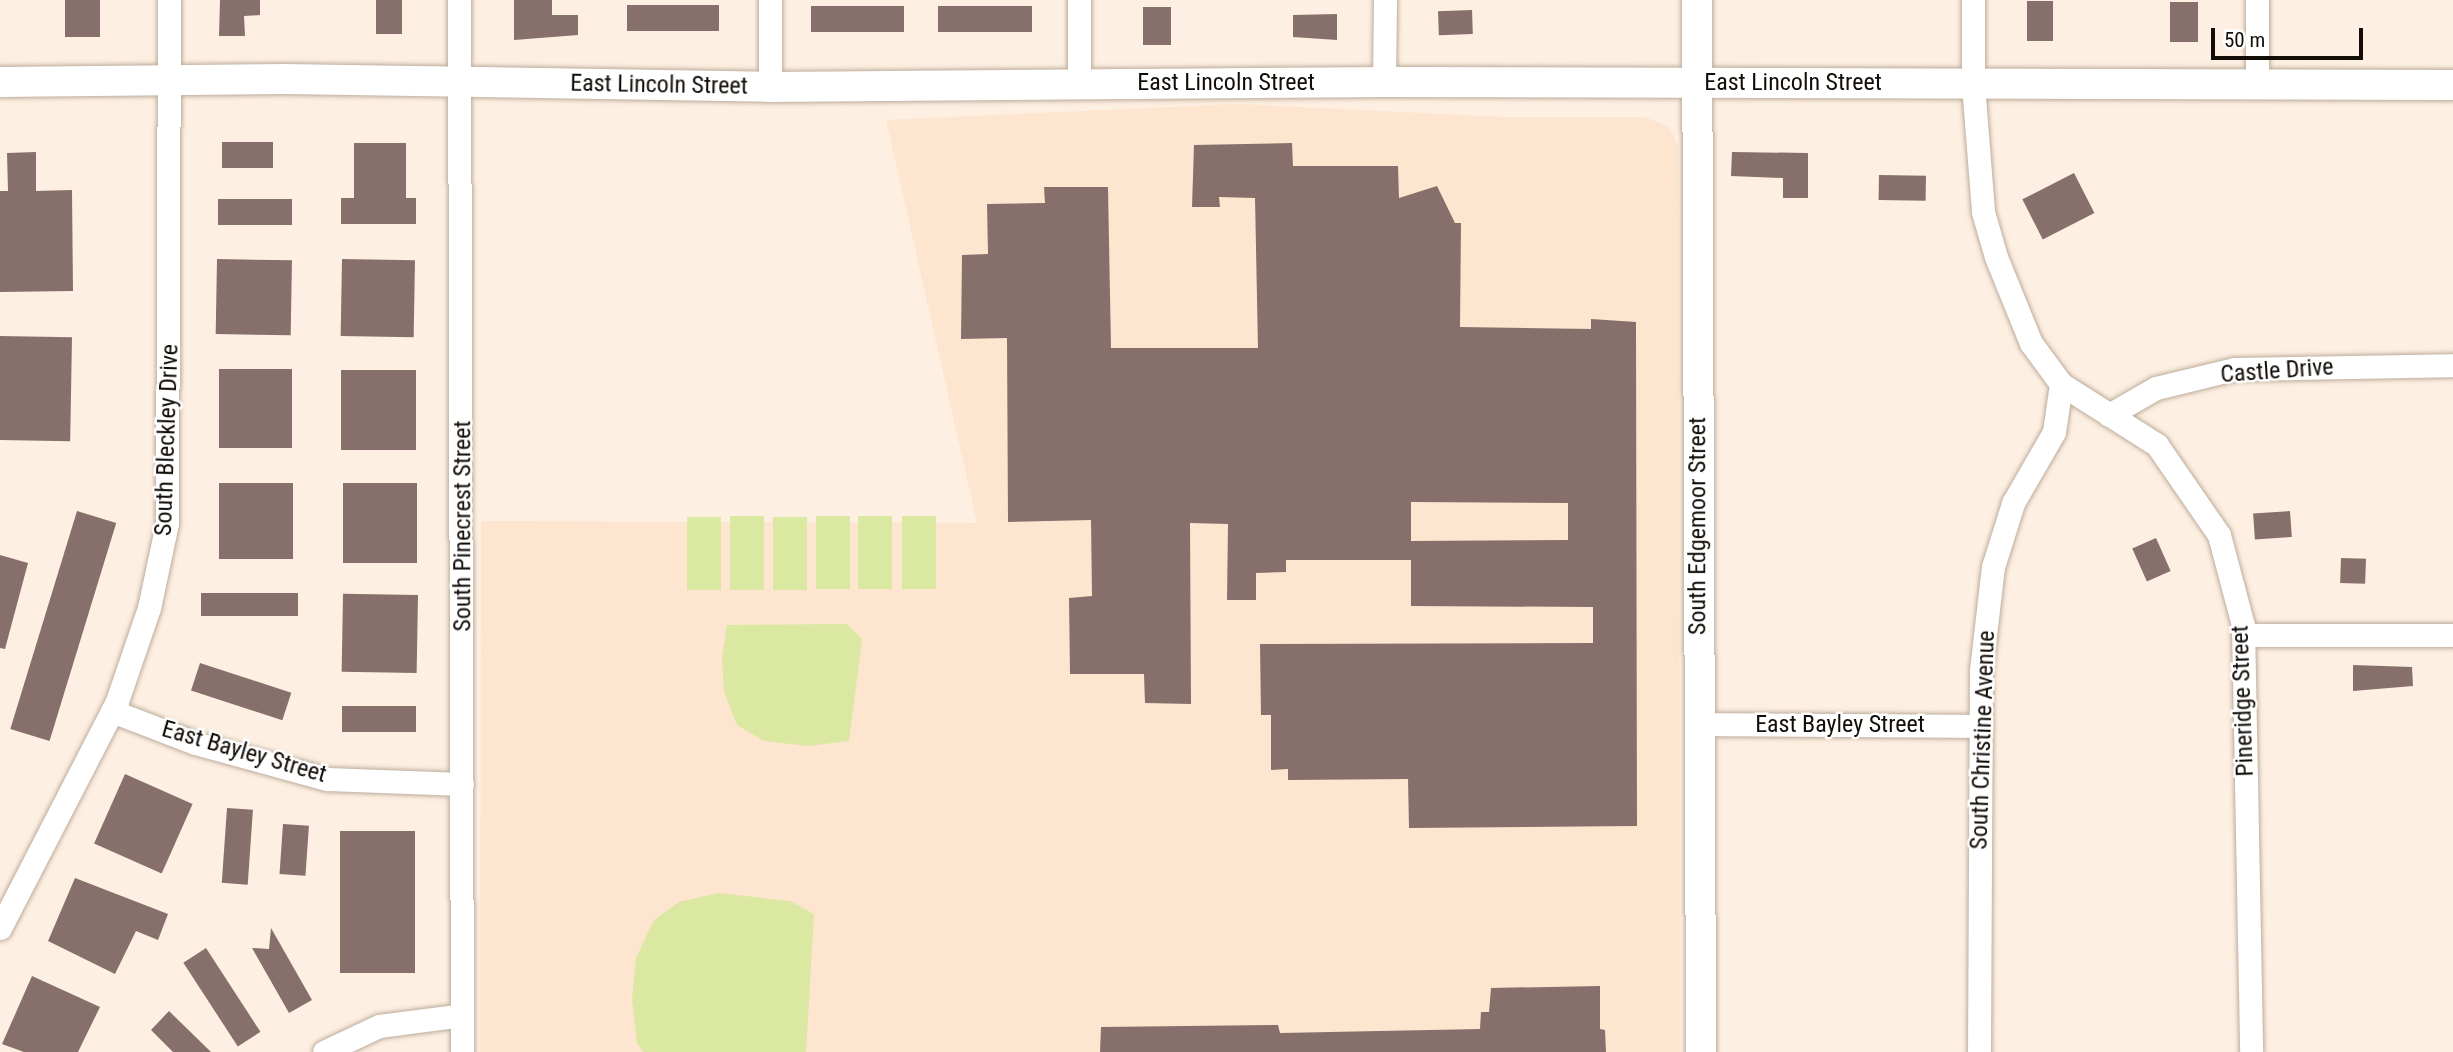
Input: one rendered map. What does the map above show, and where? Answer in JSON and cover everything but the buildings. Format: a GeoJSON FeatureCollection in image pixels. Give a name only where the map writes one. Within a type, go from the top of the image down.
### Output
{"type":"FeatureCollection","features":[{"type":"Feature","properties":{"kind":"street","name":"South Bleckley Drive"},"geometry":{"type":"LineString","coordinates":[[0,928],[112,711],[149,608],[167,523],[169,0]]}},
{"type":"Feature","properties":{"kind":"street","name":"South Pinecrest Street"},"geometry":{"type":"LineString","coordinates":[[459,0],[463,82],[462,1052]]}},
{"type":"Feature","properties":{"kind":"street"},"geometry":{"type":"LineString","coordinates":[[770,0],[771,87]]}},
{"type":"Feature","properties":{"kind":"street"},"geometry":{"type":"LineString","coordinates":[[1079,0],[1079,83]]}},
{"type":"Feature","properties":{"kind":"street"},"geometry":{"type":"LineString","coordinates":[[1384,82],[1385,0]]}},
{"type":"Feature","properties":{"kind":"street","name":"South Edgemoor Street"},"geometry":{"type":"LineString","coordinates":[[1697,0],[1701,1052]]}},
{"type":"Feature","properties":{"kind":"street"},"geometry":{"type":"LineString","coordinates":[[1973,0],[1973,84],[1979,184],[1996,257],[2031,343],[2061,384]]}},
{"type":"Feature","properties":{"kind":"street"},"geometry":{"type":"LineString","coordinates":[[2257,0],[2257,85]]}},
{"type":"Feature","properties":{"kind":"street","name":"East Lincoln Street"},"geometry":{"type":"LineString","coordinates":[[0,82],[463,82],[771,87],[1384,82],[2453,85]]}},
{"type":"Feature","properties":{"kind":"street","name":"Castle Drive"},"geometry":{"type":"LineString","coordinates":[[2109,415],[2156,388],[2234,369],[2453,365]]}},
{"type":"Feature","properties":{"kind":"street","name":"Pineridge Street"},"geometry":{"type":"LineString","coordinates":[[2061,384],[2157,445],[2219,535],[2243,635],[2251,1052]]}},
{"type":"Feature","properties":{"kind":"street","name":"South Christine Avenue"},"geometry":{"type":"LineString","coordinates":[[1979,1052],[1981,670],[1993,567],[2013,503],[2054,432],[2061,384]]}},
{"type":"Feature","properties":{"kind":"street"},"geometry":{"type":"LineString","coordinates":[[2243,635],[2453,635]]}},
{"type":"Feature","properties":{"kind":"street","name":"East Bayley Street"},"geometry":{"type":"LineString","coordinates":[[112,711],[195,743],[327,779],[462,784]]}},
{"type":"Feature","properties":{"kind":"street","name":"East Bayley Street"},"geometry":{"type":"LineString","coordinates":[[1699,724],[1981,726]]}},
{"type":"Feature","properties":{"kind":"street"},"geometry":{"type":"LineString","coordinates":[[324,1052],[379,1026],[462,1015]]}},
{"type":"Feature","properties":{"kind":"shaded area"},"geometry":{"type":"Polygon","coordinates":[[[1239,104],[1501,117],[1645,117],[1669,127],[1678,146],[1680,1052],[480,1052],[481,521],[977,523],[886,120],[1239,104]]]}},
{"type":"Feature","properties":{"kind":"green space"},"geometry":{"type":"Polygon","coordinates":[[[730,516],[764,516],[764,590],[730,590],[730,516]]]}},
{"type":"Feature","properties":{"kind":"green space"},"geometry":{"type":"Polygon","coordinates":[[[816,516],[850,516],[850,589],[816,589],[816,516]]]}},
{"type":"Feature","properties":{"kind":"green space"},"geometry":{"type":"Polygon","coordinates":[[[858,516],[892,516],[892,589],[858,589],[858,516]]]}},
{"type":"Feature","properties":{"kind":"green space"},"geometry":{"type":"Polygon","coordinates":[[[902,516],[936,516],[936,589],[902,589],[902,516]]]}},
{"type":"Feature","properties":{"kind":"green space"},"geometry":{"type":"Polygon","coordinates":[[[687,517],[721,517],[721,590],[687,590],[687,517]]]}},
{"type":"Feature","properties":{"kind":"green space"},"geometry":{"type":"Polygon","coordinates":[[[773,517],[807,517],[807,590],[773,590],[773,517]]]}},
{"type":"Feature","properties":{"kind":"green space"},"geometry":{"type":"Polygon","coordinates":[[[847,624],[862,639],[849,741],[808,746],[764,741],[737,725],[724,692],[722,658],[727,625],[847,624]]]}},
{"type":"Feature","properties":{"kind":"green space"},"geometry":{"type":"Polygon","coordinates":[[[718,893],[790,901],[814,914],[806,1052],[643,1052],[637,1043],[632,999],[636,958],[654,920],[679,902],[718,893]]]}}]}
